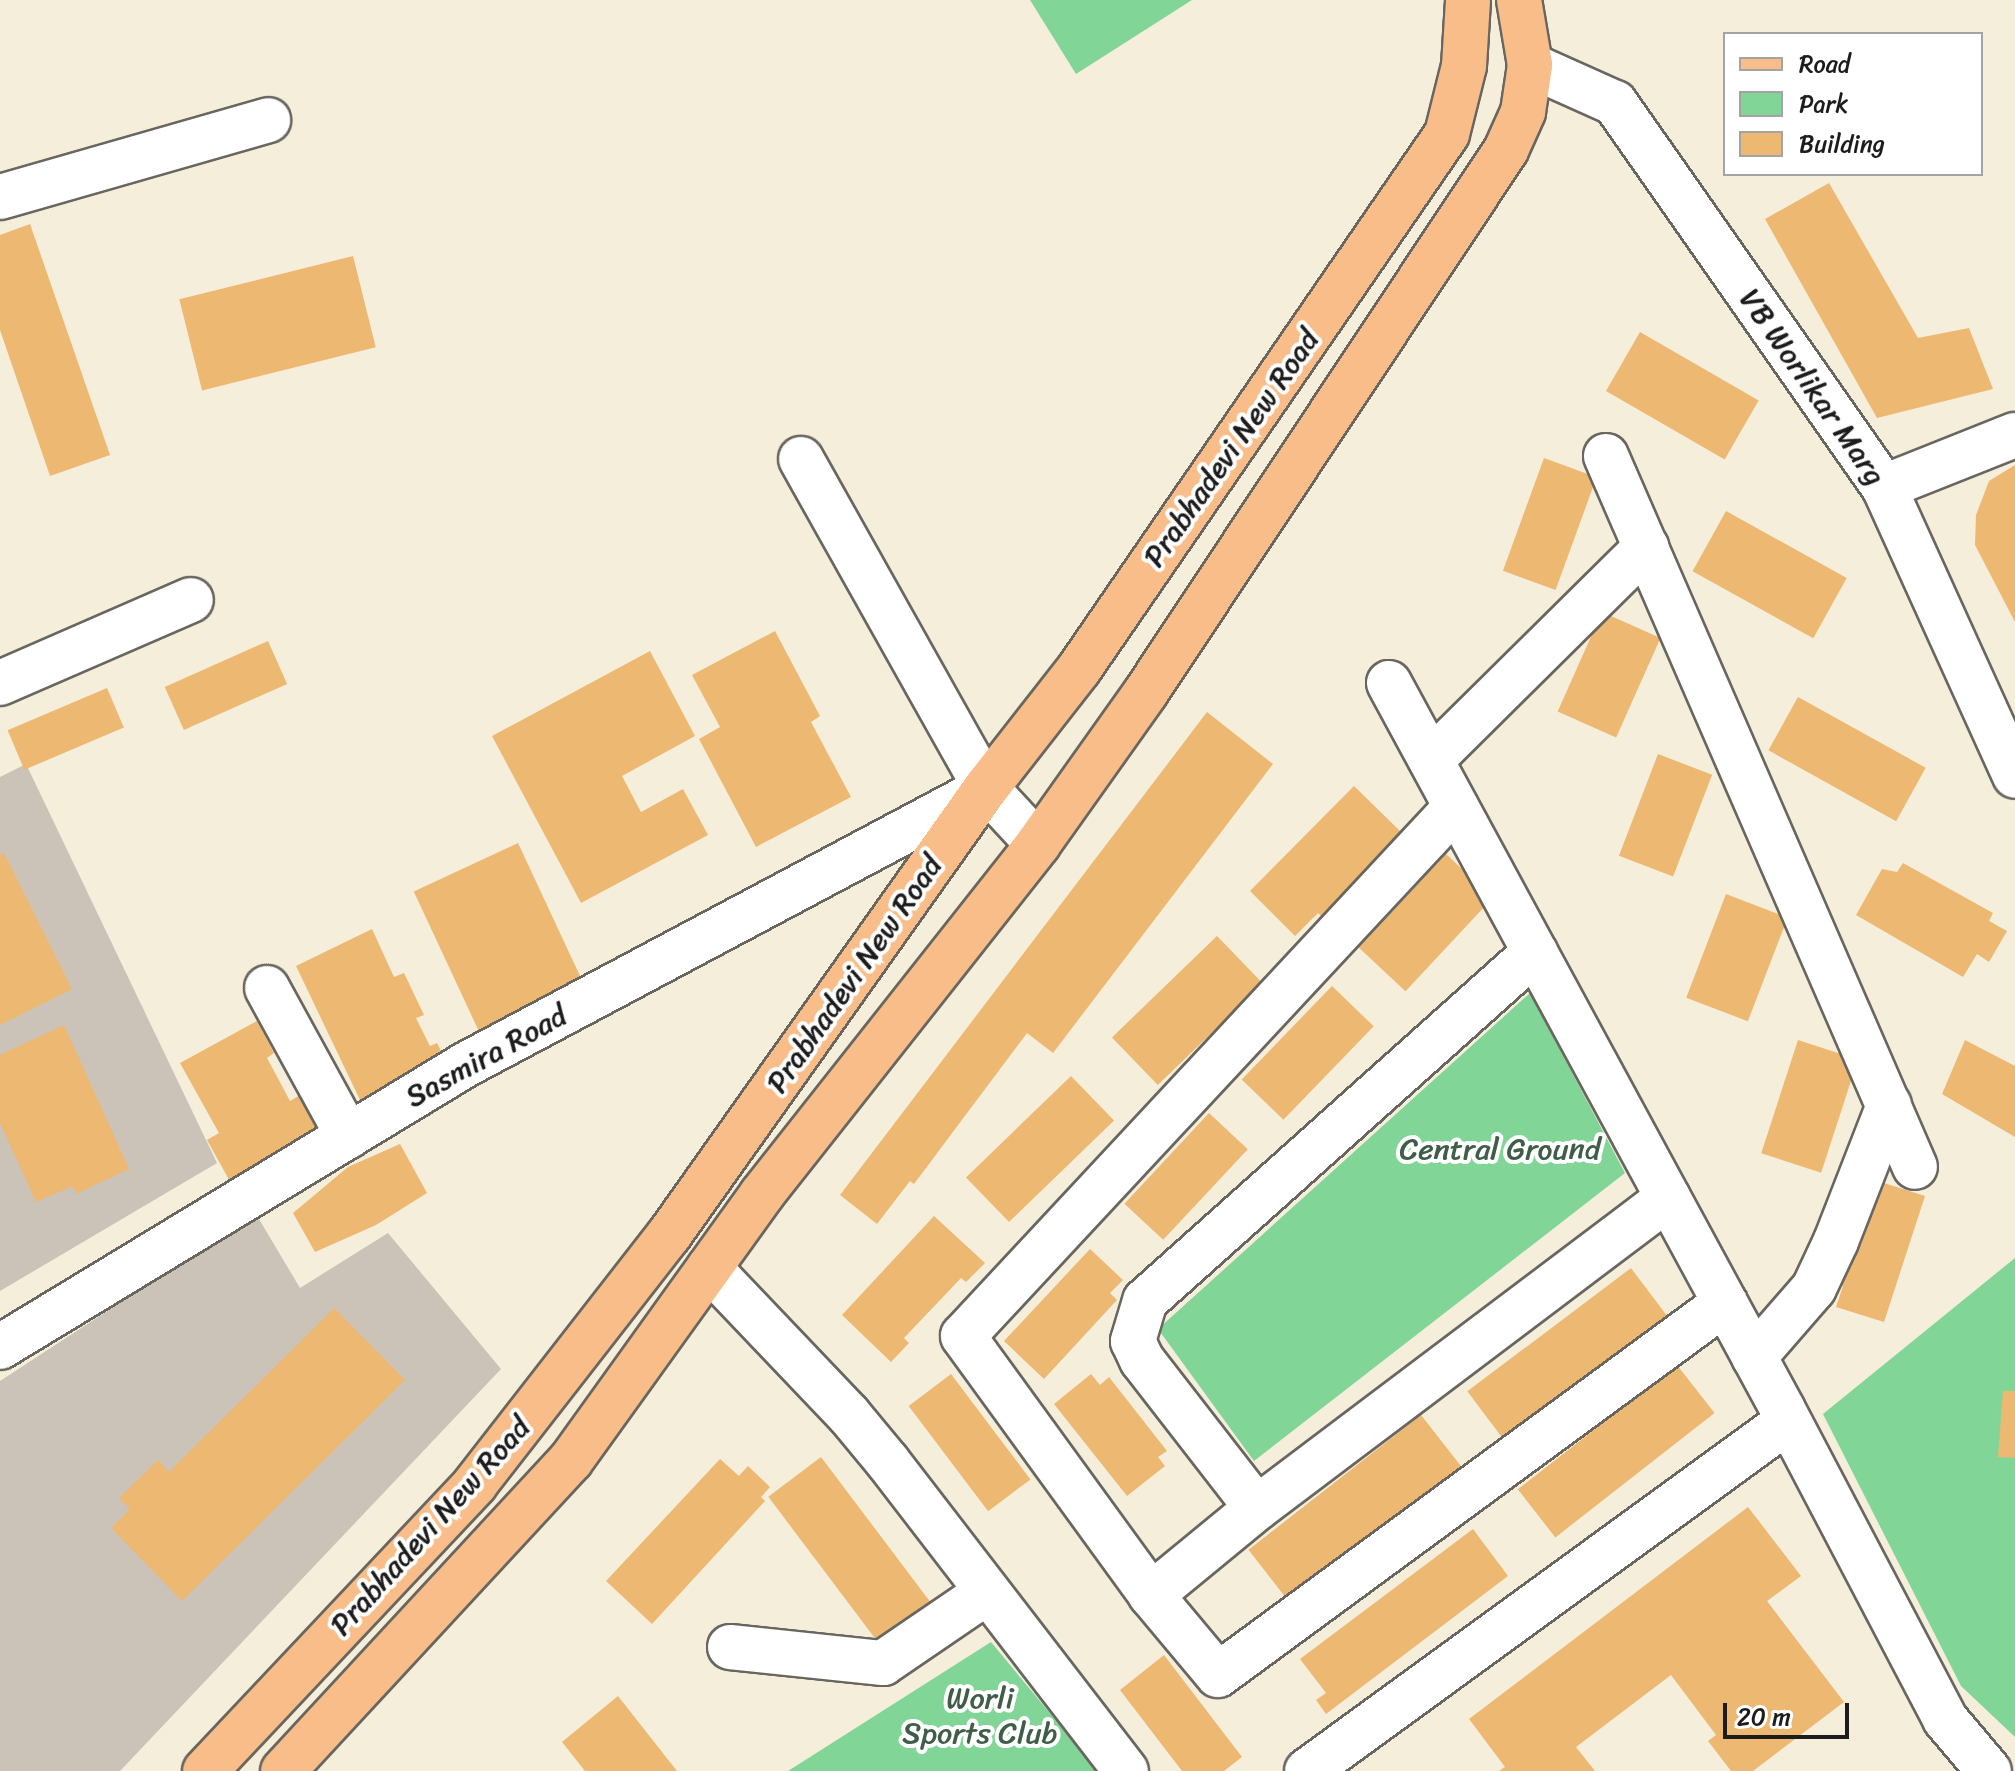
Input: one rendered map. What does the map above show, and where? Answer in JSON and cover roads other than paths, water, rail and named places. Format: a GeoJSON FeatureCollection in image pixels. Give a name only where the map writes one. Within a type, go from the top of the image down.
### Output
{"type":"FeatureCollection","features":[{"type":"Feature","properties":{"kind":"main road","name":"Prabhadevi New Road"},"geometry":{"type":"LineString","coordinates":[[205,1771],[475,1484],[669,1235],[986,788],[1079,669],[1447,134],[1464,66],[1468,0]]}},
{"type":"Feature","properties":{"kind":"main road","name":"Prabhadevi New Road"},"geometry":{"type":"LineString","coordinates":[[283,1771],[571,1460],[762,1194],[1038,844],[1146,692],[1506,150],[1523,112],[1530,65],[1519,0]]}},
{"type":"Feature","properties":{"kind":"street","name":"VB Worlikar Marg"},"geometry":{"type":"LineString","coordinates":[[1530,65],[1615,103],[1884,487],[2015,776]]}},
{"type":"Feature","properties":{"kind":"street"},"geometry":{"type":"LineString","coordinates":[[0,197],[268,120]]}},
{"type":"Feature","properties":{"kind":"street"},"geometry":{"type":"LineString","coordinates":[[1884,487],[2015,435]]}},
{"type":"Feature","properties":{"kind":"street"},"geometry":{"type":"LineString","coordinates":[[1606,456],[1915,1167]]}},
{"type":"Feature","properties":{"kind":"street"},"geometry":{"type":"LineString","coordinates":[[801,459],[986,788],[1038,844]]}},
{"type":"Feature","properties":{"kind":"street"},"geometry":{"type":"LineString","coordinates":[[1431,760],[1646,547]]}},
{"type":"Feature","properties":{"kind":"street"},"geometry":{"type":"LineString","coordinates":[[0,683],[191,600]]}},
{"type":"Feature","properties":{"kind":"street"},"geometry":{"type":"LineString","coordinates":[[1389,683],[1754,1357],[1945,1719],[1989,1771]]}},
{"type":"Feature","properties":{"kind":"street","name":"Sasmira Road"},"geometry":{"type":"LineString","coordinates":[[0,1347],[465,1065],[986,788]]}},
{"type":"Feature","properties":{"kind":"street"},"geometry":{"type":"LineString","coordinates":[[1456,807],[963,1336],[1151,1595],[1218,1675],[1725,1303]]}},
{"type":"Feature","properties":{"kind":"street"},"geometry":{"type":"LineString","coordinates":[[1257,1508],[1142,1360],[1133,1341],[1145,1301],[1535,952]]}},
{"type":"Feature","properties":{"kind":"street"},"geometry":{"type":"LineString","coordinates":[[267,988],[348,1136]]}},
{"type":"Feature","properties":{"kind":"street"},"geometry":{"type":"LineString","coordinates":[[1754,1357],[1814,1288],[1836,1241],[1889,1105]]}},
{"type":"Feature","properties":{"kind":"street"},"geometry":{"type":"LineString","coordinates":[[1151,1595],[1257,1508],[1668,1198]]}},
{"type":"Feature","properties":{"kind":"street"},"geometry":{"type":"LineString","coordinates":[[709,1268],[849,1415],[1126,1771]]}},
{"type":"Feature","properties":{"kind":"street"},"geometry":{"type":"LineString","coordinates":[[1307,1771],[1788,1421]]}},
{"type":"Feature","properties":{"kind":"street"},"geometry":{"type":"LineString","coordinates":[[730,1647],[883,1663],[987,1592]]}},
{"type":"Feature","properties":{"kind":"park label","name":"Central Ground"},"geometry":{"type":"Point","coordinates":[1500,1149]}},
{"type":"Feature","properties":{"kind":"park label","name":"Worli Sports Club"},"geometry":{"type":"Point","coordinates":[980,1715]}}]}
